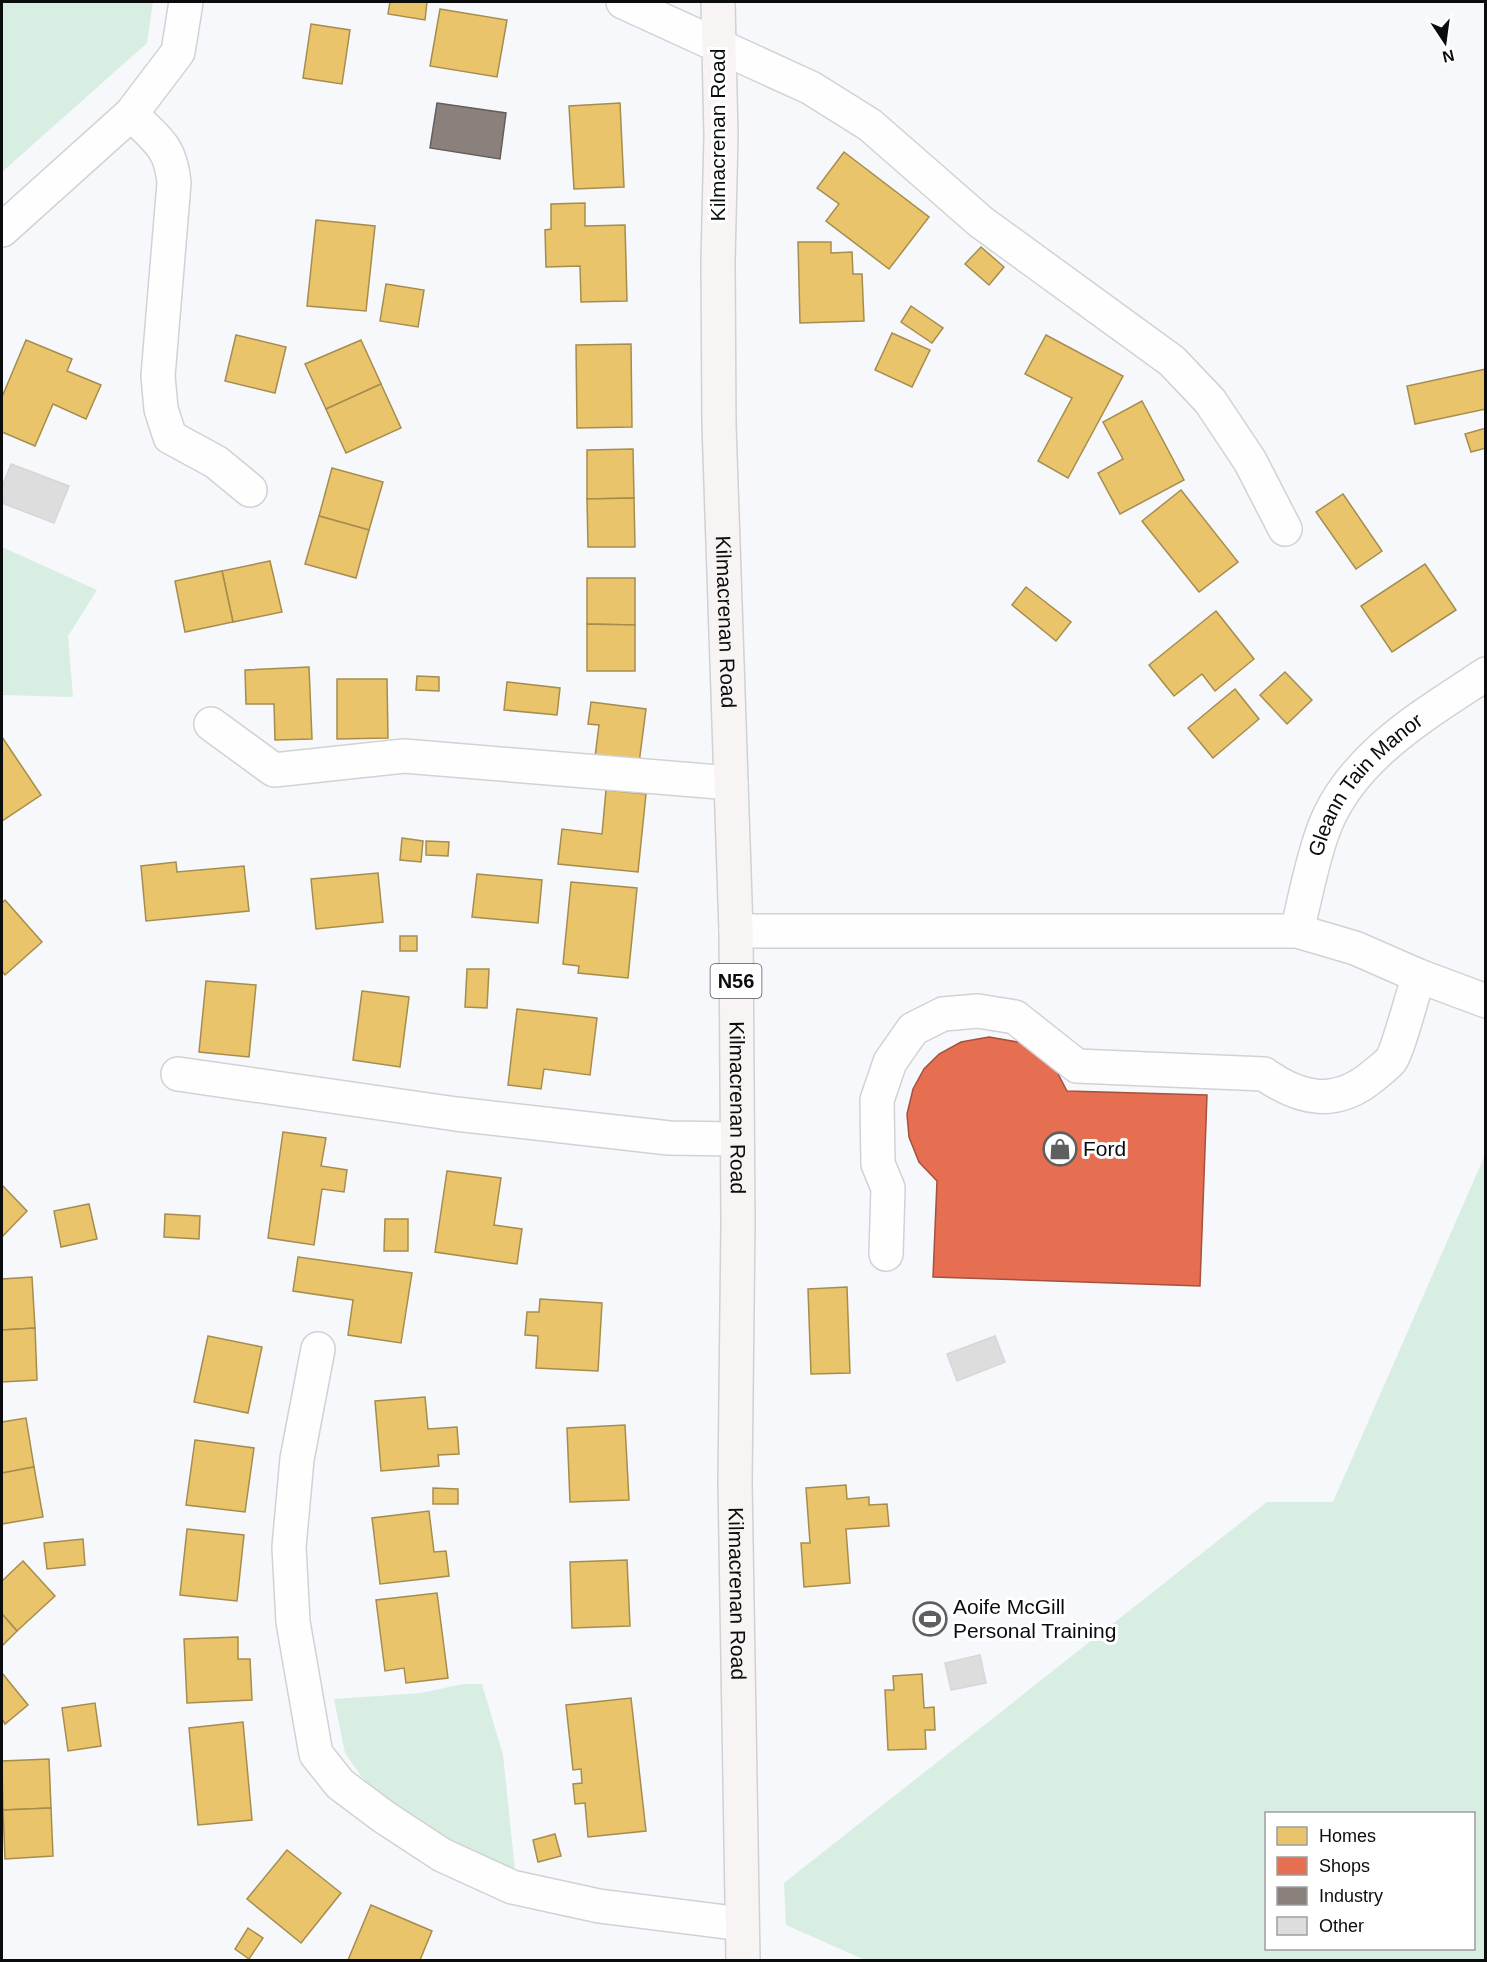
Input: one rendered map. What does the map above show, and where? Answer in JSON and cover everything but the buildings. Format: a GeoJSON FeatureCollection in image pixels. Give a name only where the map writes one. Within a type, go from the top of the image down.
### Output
{"type":"FeatureCollection","features":[{"type":"Feature","properties":{"kind":"main road","name":"Kilmacrenan Road"},"geometry":{"type":"LineString","coordinates":[[718,2],[721,136],[718,260],[719,424],[736,931],[735,1482],[743,1960]]}},
{"type":"Feature","properties":{"kind":"street"},"geometry":{"type":"LineString","coordinates":[[2,230],[131,114],[178,52],[186,2]]}},
{"type":"Feature","properties":{"kind":"street"},"geometry":{"type":"LineString","coordinates":[[623,2],[811,88],[870,125],[981,222],[1172,361],[1210,401],[1250,461],[1285,529]]}},
{"type":"Feature","properties":{"kind":"street"},"geometry":{"type":"LineString","coordinates":[[131,114],[164,146],[172,161],[174,183],[158,376],[161,409],[170,437],[216,462],[250,490]]}},
{"type":"Feature","properties":{"kind":"street","name":"Gleann Tain Manor"},"geometry":{"type":"LineString","coordinates":[[1297,931],[1322,832],[1342,793],[1371,759],[1409,727],[1485,674]]}},
{"type":"Feature","properties":{"kind":"street"},"geometry":{"type":"LineString","coordinates":[[211,724],[274,770],[404,756],[731,783]]}},
{"type":"Feature","properties":{"kind":"street"},"geometry":{"type":"LineString","coordinates":[[736,931],[1297,931],[1355,948],[1419,976],[1485,1000]]}},
{"type":"Feature","properties":{"kind":"street"},"geometry":{"type":"LineString","coordinates":[[886,1254],[888,1188],[878,1164],[877,1100],[890,1062],[913,1029],[944,1014],[978,1011],[1015,1017],[1077,1066],[1264,1074],[1284,1088],[1312,1097],[1343,1095],[1365,1083],[1392,1059],[1419,976]]}},
{"type":"Feature","properties":{"kind":"street"},"geometry":{"type":"LineString","coordinates":[[178,1074],[456,1114],[669,1138],[737,1139]]}},
{"type":"Feature","properties":{"kind":"street"},"geometry":{"type":"LineString","coordinates":[[318,1349],[297,1458],[289,1547],[293,1622],[316,1754],[340,1784],[384,1817],[442,1855],[512,1887],[600,1906],[742,1924]]}},
{"type":"Feature","properties":{"kind":"green space"},"geometry":{"type":"Polygon","coordinates":[[[2,2],[153,2],[147,43],[2,172],[2,2]]]}},
{"type":"Feature","properties":{"kind":"green space"},"geometry":{"type":"Polygon","coordinates":[[[2,547],[97,590],[68,636],[73,697],[2,695],[2,547]]]}},
{"type":"Feature","properties":{"kind":"green space"},"geometry":{"type":"Polygon","coordinates":[[[1485,1155],[1485,1960],[865,1960],[786,1925],[784,1883],[1267,1502],[1333,1502],[1485,1155]]]}},
{"type":"Feature","properties":{"kind":"green space"},"geometry":{"type":"Polygon","coordinates":[[[463,1684],[482,1684],[503,1755],[515,1870],[471,1857],[395,1808],[361,1776],[345,1753],[334,1699],[421,1693],[463,1684]]]}},
{"type":"Feature","properties":{"kind":"place","name":"Ford"},"geometry":{"type":"Point","coordinates":[1060,1149]}},
{"type":"Feature","properties":{"kind":"place","name":"Aoife McGill Personal Training"},"geometry":{"type":"Point","coordinates":[930,1619]}}]}
